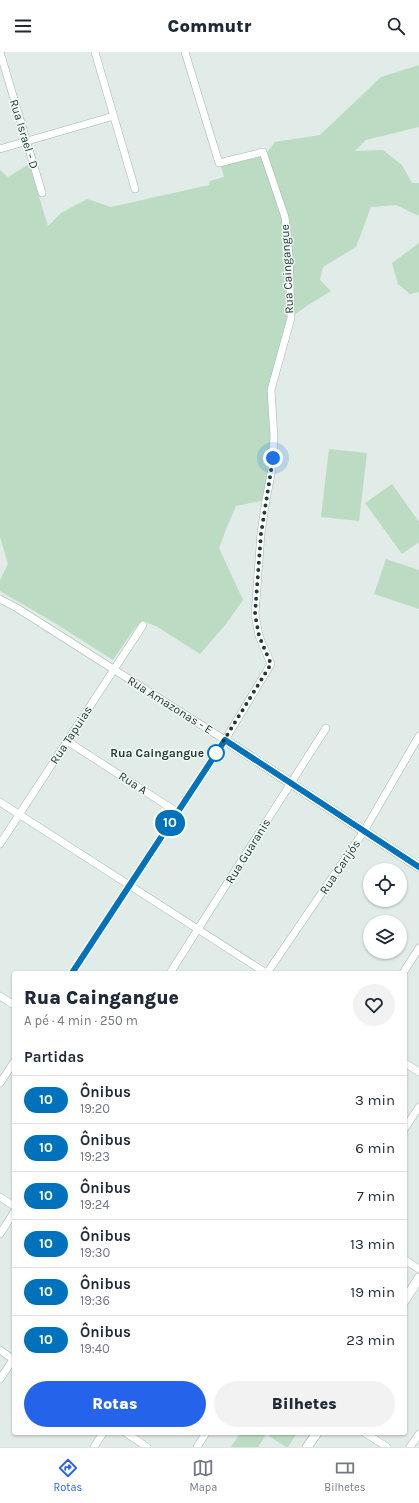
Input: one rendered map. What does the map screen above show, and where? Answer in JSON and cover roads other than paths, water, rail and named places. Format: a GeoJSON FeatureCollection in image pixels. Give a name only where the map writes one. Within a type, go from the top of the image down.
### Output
{"type":"FeatureCollection","features":[{"type":"Feature","properties":{"kind":"street","name":"Rua Israel - D"},"geometry":{"type":"LineString","coordinates":[[0,52],[42,193]]}},
{"type":"Feature","properties":{"kind":"street"},"geometry":{"type":"LineString","coordinates":[[95,52],[135,189]]}},
{"type":"Feature","properties":{"kind":"street","name":"Rua Caingangue"},"geometry":{"type":"LineString","coordinates":[[73,971],[225,740],[271,664],[259,636],[255,614],[262,527],[272,469],[274,437],[271,390],[290,318],[289,255],[284,217],[263,152],[219,163],[185,52]]}},
{"type":"Feature","properties":{"kind":"street"},"geometry":{"type":"LineString","coordinates":[[0,149],[26,140],[114,116]]}},
{"type":"Feature","properties":{"kind":"street","name":"Rua Amazonas - E"},"geometry":{"type":"LineString","coordinates":[[0,599],[17,608],[114,669],[419,867]]}},
{"type":"Feature","properties":{"kind":"street","name":"Rua Tapuias"},"geometry":{"type":"LineString","coordinates":[[0,844],[143,625]]}},
{"type":"Feature","properties":{"kind":"street","name":"Rua Guaranis"},"geometry":{"type":"LineString","coordinates":[[171,971],[326,728]]}},
{"type":"Feature","properties":{"kind":"street","name":"Rua Carijós"},"geometry":{"type":"LineString","coordinates":[[267,971],[364,831],[419,736]]}},
{"type":"Feature","properties":{"kind":"street","name":"Rua A"},"geometry":{"type":"LineString","coordinates":[[67,741],[177,812]]}},
{"type":"Feature","properties":{"kind":"street"},"geometry":{"type":"LineString","coordinates":[[0,802],[263,971]]}},
{"type":"Feature","properties":{"kind":"street"},"geometry":{"type":"LineString","coordinates":[[403,971],[419,948]]}},
{"type":"Feature","properties":{"kind":"street"},"geometry":{"type":"LineString","coordinates":[[0,996],[12,1004]]}},
{"type":"Feature","properties":{"kind":"street"},"geometry":{"type":"LineString","coordinates":[[407,1064],[419,1072]]}},
{"type":"Feature","properties":{"kind":"street"},"geometry":{"type":"LineString","coordinates":[[0,1083],[12,1065]]}},
{"type":"Feature","properties":{"kind":"street"},"geometry":{"type":"LineString","coordinates":[[407,1125],[419,1107]]}},
{"type":"Feature","properties":{"kind":"street"},"geometry":{"type":"LineString","coordinates":[[0,1197],[12,1205]]}},
{"type":"Feature","properties":{"kind":"street"},"geometry":{"type":"LineString","coordinates":[[0,1234],[12,1215]]}},
{"type":"Feature","properties":{"kind":"street"},"geometry":{"type":"LineString","coordinates":[[407,1261],[419,1269]]}},
{"type":"Feature","properties":{"kind":"street"},"geometry":{"type":"LineString","coordinates":[[407,1297],[419,1278]]}},
{"type":"Feature","properties":{"kind":"street"},"geometry":{"type":"LineString","coordinates":[[0,1350],[12,1358]]}},
{"type":"Feature","properties":{"kind":"street"},"geometry":{"type":"LineString","coordinates":[[0,1379],[12,1362]]}},
{"type":"Feature","properties":{"kind":"street"},"geometry":{"type":"LineString","coordinates":[[410,1447],[419,1434]]}},
{"type":"Feature","properties":{"kind":"street"},"geometry":{"type":"LineString","coordinates":[[94,1447],[102,1435]]}},
{"type":"Feature","properties":{"kind":"street"},"geometry":{"type":"LineString","coordinates":[[129,1435],[147,1447]]}},
{"type":"Feature","properties":{"kind":"street"},"geometry":{"type":"LineString","coordinates":[[197,1447],[205,1435]]}},
{"type":"Feature","properties":{"kind":"street"},"geometry":{"type":"LineString","coordinates":[[308,1447],[316,1435]]}},
{"type":"Feature","properties":{"kind":"street"},"geometry":{"type":"LineString","coordinates":[[368,1435],[387,1447]]}},
{"type":"Feature","properties":{"kind":"place","name":"Rua Caingangue"},"geometry":{"type":"Point","coordinates":[216,753]}}]}
